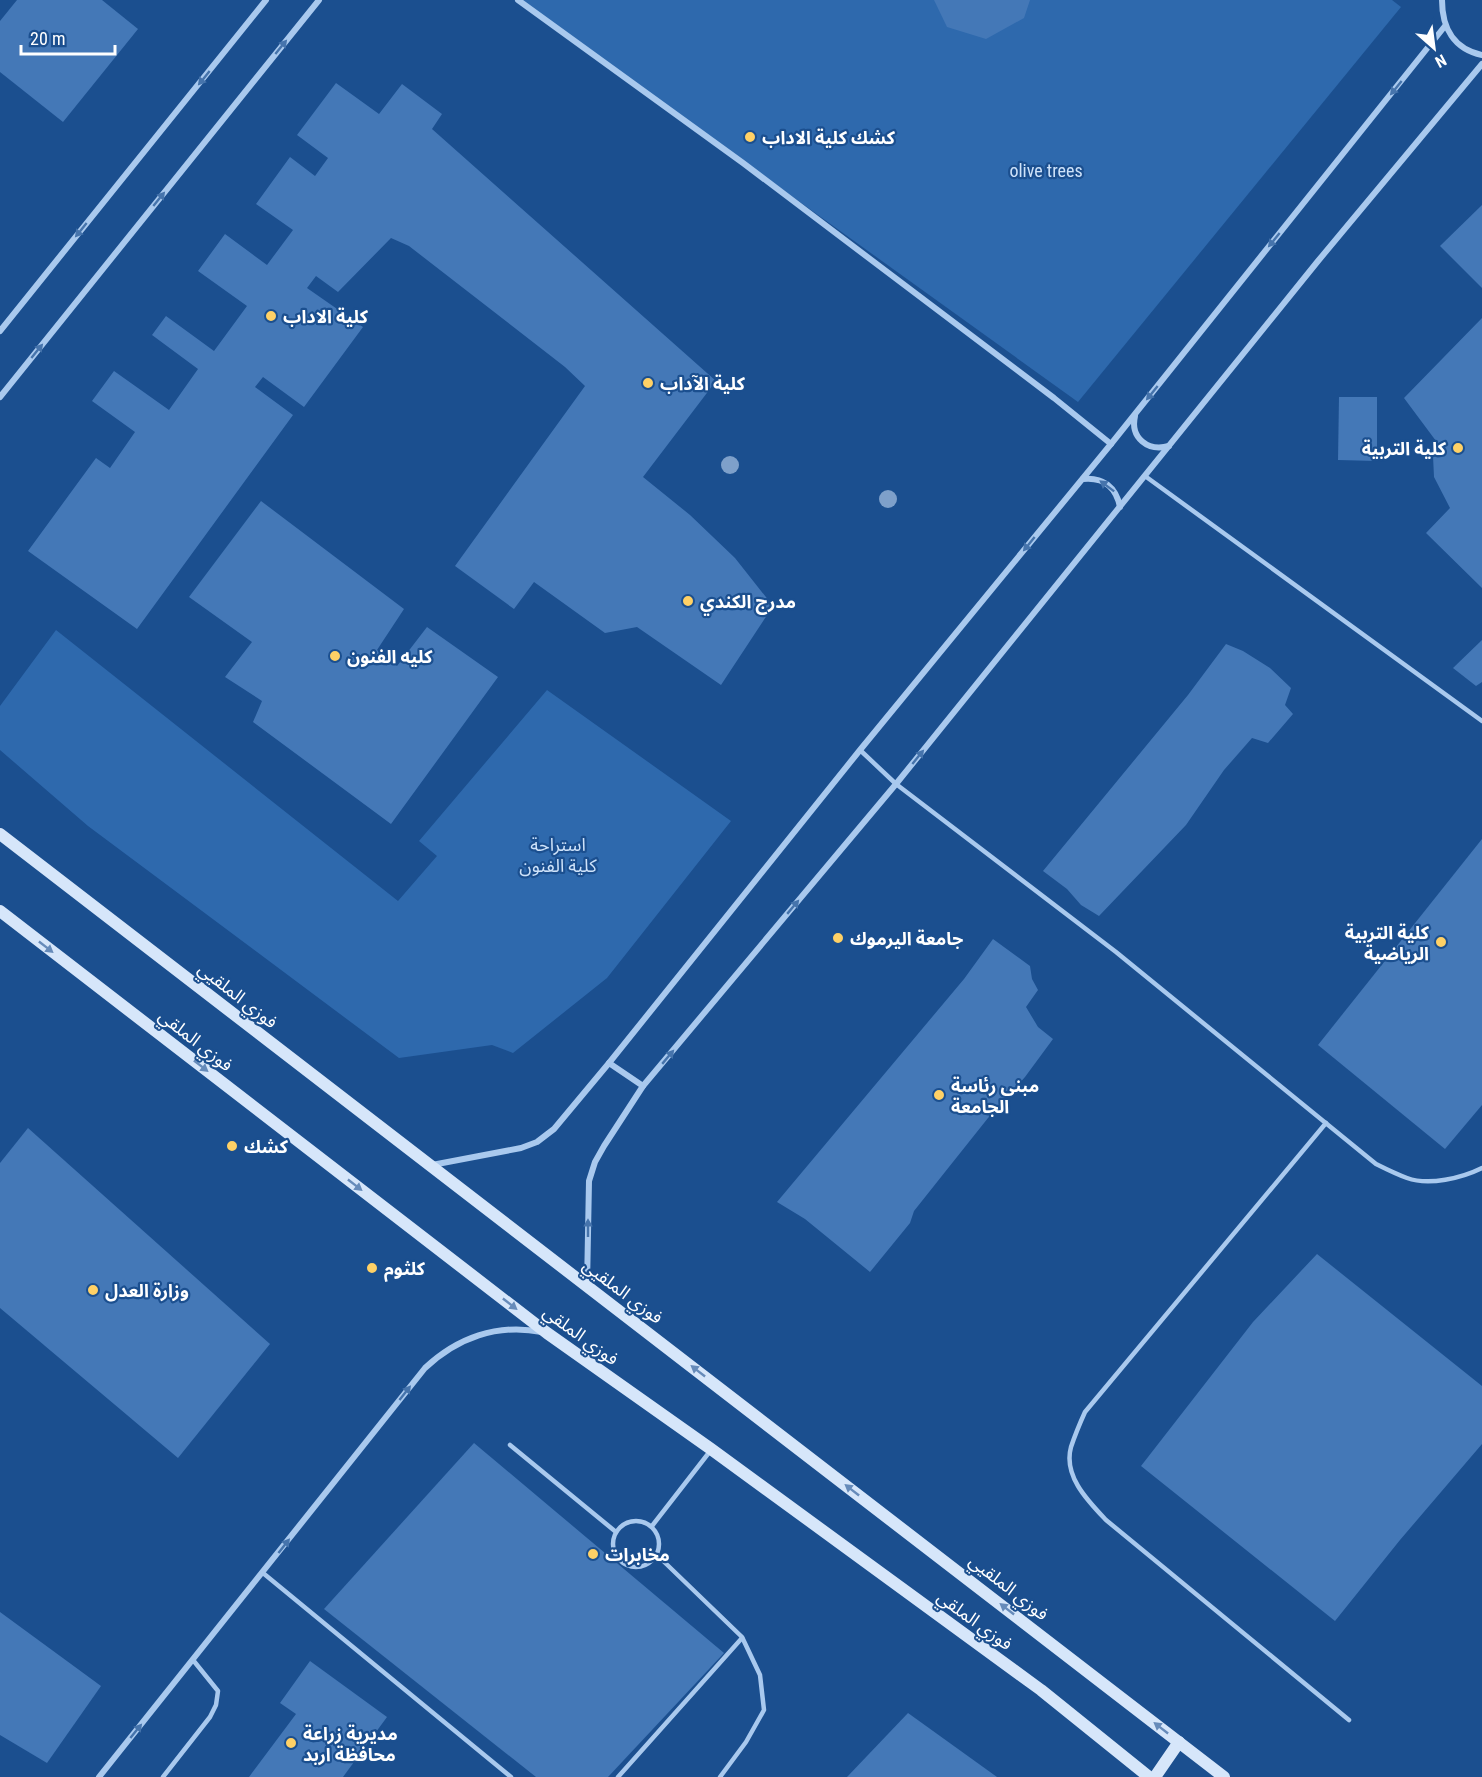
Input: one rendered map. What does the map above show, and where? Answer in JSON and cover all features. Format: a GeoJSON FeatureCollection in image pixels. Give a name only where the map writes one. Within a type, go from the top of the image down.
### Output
{"type":"FeatureCollection","features":[{"type":"Feature","properties":{"kind":"street"},"geometry":{"type":"LineString","coordinates":[[0,332],[267,0]]}},
{"type":"Feature","properties":{"kind":"street"},"geometry":{"type":"LineString","coordinates":[[0,395],[319,0]]}},
{"type":"Feature","properties":{"kind":"street"},"geometry":{"type":"LineString","coordinates":[[518,0],[752,170],[1054,398],[1111,444]]}},
{"type":"Feature","properties":{"kind":"street"},"geometry":{"type":"LineString","coordinates":[[1442,0],[1445,26],[1455,42],[1470,53],[1482,55]]}},
{"type":"Feature","properties":{"kind":"street"},"geometry":{"type":"LineString","coordinates":[[429,1166],[521,1148],[537,1142],[554,1129],[860,750],[1135,415],[1445,26]]}},
{"type":"Feature","properties":{"kind":"street"},"geometry":{"type":"LineString","coordinates":[[587,1286],[590,1181],[595,1162],[643,1086],[896,784],[1326,252],[1482,64]]}},
{"type":"Feature","properties":{"kind":"street"},"geometry":{"type":"LineString","coordinates":[[1135,415],[1134,431],[1144,445],[1153,448],[1170,446]]}},
{"type":"Feature","properties":{"kind":"street"},"geometry":{"type":"LineString","coordinates":[[1083,479],[1101,480],[1108,484],[1114,490],[1120,507]]}},
{"type":"Feature","properties":{"kind":"street","name":"فوزي الملقيي"},"geometry":{"type":"LineString","coordinates":[[0,834],[1224,1777]]}},
{"type":"Feature","properties":{"kind":"street","name":"فوزي الملقي"},"geometry":{"type":"LineString","coordinates":[[0,911],[547,1333],[711,1449],[1041,1690],[1149,1777]]}},
{"type":"Feature","properties":{"kind":"street"},"geometry":{"type":"LineString","coordinates":[[609,1063],[643,1086]]}},
{"type":"Feature","properties":{"kind":"street"},"geometry":{"type":"LineString","coordinates":[[99,1777],[413,1383],[439,1355],[472,1336],[491,1332],[510,1329],[547,1333]]}},
{"type":"Feature","properties":{"kind":"street"},"geometry":{"type":"LineString","coordinates":[[1155,1777],[1179,1742]]}},
{"type":"Feature","properties":{"kind":"lane"},"geometry":{"type":"LineString","coordinates":[[1145,476],[1482,721]]}},
{"type":"Feature","properties":{"kind":"lane"},"geometry":{"type":"LineString","coordinates":[[860,750],[896,784],[1116,952],[1376,1164],[1409,1179],[1442,1180],[1469,1174],[1482,1168]]}},
{"type":"Feature","properties":{"kind":"lane"},"geometry":{"type":"LineString","coordinates":[[1326,1123],[1085,1412],[1070,1450],[1072,1474],[1085,1498],[1106,1520],[1349,1720]]}},
{"type":"Feature","properties":{"kind":"lane"},"geometry":{"type":"LineString","coordinates":[[510,1445],[616,1532]]}},
{"type":"Feature","properties":{"kind":"lane"},"geometry":{"type":"LineString","coordinates":[[652,1526],[711,1449]]}},
{"type":"Feature","properties":{"kind":"lane"},"geometry":{"type":"LineString","coordinates":[[633,1520],[643,1521],[652,1526],[658,1535],[660,1545],[657,1555],[650,1563],[640,1567],[630,1567],[620,1561],[614,1553],[613,1542],[616,1532],[623,1524],[633,1520]]}},
{"type":"Feature","properties":{"kind":"lane"},"geometry":{"type":"LineString","coordinates":[[657,1555],[742,1638],[760,1675],[764,1710],[746,1742],[720,1777]]}},
{"type":"Feature","properties":{"kind":"lane"},"geometry":{"type":"LineString","coordinates":[[263,1573],[511,1777]]}},
{"type":"Feature","properties":{"kind":"lane"},"geometry":{"type":"LineString","coordinates":[[618,1777],[742,1638]]}},
{"type":"Feature","properties":{"kind":"lane"},"geometry":{"type":"LineString","coordinates":[[163,1777],[210,1717],[216,1705],[218,1691],[193,1660]]}},
{"type":"Feature","properties":{"kind":"green space","name":"olive trees"},"geometry":{"type":"Polygon","coordinates":[[[519,0],[1392,0],[1401,7],[1078,402],[519,0]]]}},
{"type":"Feature","properties":{"kind":"green space","name":"استراحة كلية الفنون"},"geometry":{"type":"Polygon","coordinates":[[[56,630],[398,901],[437,856],[419,841],[547,690],[731,821],[607,978],[513,1053],[492,1045],[399,1058],[88,826],[0,750],[0,706],[56,630]]]}},
{"type":"Feature","properties":{"kind":"building"},"geometry":{"type":"Polygon","coordinates":[[[17,0],[102,0],[138,29],[63,122],[0,72],[0,21],[17,0]]]}},
{"type":"Feature","properties":{"kind":"building"},"geometry":{"type":"Polygon","coordinates":[[[934,0],[1030,0],[1024,18],[986,39],[947,27],[934,0]]]}},
{"type":"Feature","properties":{"kind":"building","name":"كلية الآداب"},"geometry":{"type":"Polygon","coordinates":[[[336,83],[379,114],[402,84],[442,114],[432,129],[716,381],[643,477],[690,515],[735,558],[773,606],[721,685],[637,627],[605,633],[534,582],[514,609],[455,566],[585,386],[565,367],[409,246],[391,238],[338,292],[316,276],[307,288],[363,327],[304,407],[263,377],[255,387],[293,415],[137,629],[28,551],[96,458],[110,468],[135,432],[92,401],[114,371],[169,410],[198,369],[152,335],[166,316],[214,351],[247,306],[198,271],[225,234],[267,265],[293,230],[256,204],[290,157],[315,176],[328,158],[297,135],[336,83]]]}},
{"type":"Feature","properties":{"kind":"building"},"geometry":{"type":"Polygon","coordinates":[[[1482,205],[1482,288],[1440,246],[1482,205]]]}},
{"type":"Feature","properties":{"kind":"building","name":"كلية التربية"},"geometry":{"type":"Polygon","coordinates":[[[1482,318],[1482,588],[1426,533],[1450,508],[1434,477],[1433,456],[1436,441],[1404,398],[1482,318]]]}},
{"type":"Feature","properties":{"kind":"building"},"geometry":{"type":"Polygon","coordinates":[[[1339,397],[1377,397],[1377,461],[1338,460],[1339,397]]]}},
{"type":"Feature","properties":{"kind":"building"},"geometry":{"type":"Polygon","coordinates":[[[261,501],[404,609],[377,650],[397,666],[427,627],[498,677],[391,824],[253,722],[262,701],[225,677],[252,642],[189,597],[261,501]]]}},
{"type":"Feature","properties":{"kind":"building"},"geometry":{"type":"Polygon","coordinates":[[[1482,640],[1482,682],[1476,686],[1453,668],[1482,640]]]}},
{"type":"Feature","properties":{"kind":"building"},"geometry":{"type":"Polygon","coordinates":[[[1226,644],[1243,651],[1270,668],[1291,688],[1285,705],[1293,714],[1268,743],[1252,738],[1224,770],[1186,825],[1099,916],[1081,905],[1067,889],[1043,871],[1188,695],[1226,644]]]}},
{"type":"Feature","properties":{"kind":"building","name":"كلية التربية الرياضية"},"geometry":{"type":"Polygon","coordinates":[[[1482,839],[1482,1105],[1445,1149],[1318,1045],[1482,839]]]}},
{"type":"Feature","properties":{"kind":"building","name":"مبنى رئاسة الجامعة"},"geometry":{"type":"Polygon","coordinates":[[[993,939],[1030,966],[1032,979],[1038,990],[1026,1007],[1038,1027],[1053,1039],[1025,1077],[988,1118],[914,1211],[910,1223],[870,1272],[805,1219],[777,1202],[964,979],[993,939]]]}},
{"type":"Feature","properties":{"kind":"building"},"geometry":{"type":"Polygon","coordinates":[[[28,1128],[270,1344],[178,1458],[0,1308],[0,1163],[28,1128]]]}},
{"type":"Feature","properties":{"kind":"building"},"geometry":{"type":"Polygon","coordinates":[[[1317,1254],[1482,1386],[1482,1444],[1335,1621],[1141,1466],[1253,1322],[1317,1254]]]}},
{"type":"Feature","properties":{"kind":"building"},"geometry":{"type":"Polygon","coordinates":[[[474,1443],[724,1653],[608,1777],[536,1777],[324,1609],[474,1443]]]}},
{"type":"Feature","properties":{"kind":"building"},"geometry":{"type":"Polygon","coordinates":[[[0,1612],[101,1686],[47,1763],[0,1735],[0,1612]]]}},
{"type":"Feature","properties":{"kind":"building"},"geometry":{"type":"Polygon","coordinates":[[[310,1661],[387,1717],[343,1777],[249,1777],[296,1714],[280,1703],[310,1661]]]}},
{"type":"Feature","properties":{"kind":"building"},"geometry":{"type":"Polygon","coordinates":[[[908,1713],[997,1777],[847,1777],[908,1713]]]}},
{"type":"Feature","properties":{"kind":"place","name":"كشك كلية الاداب"},"geometry":{"type":"Point","coordinates":[750,137]}},
{"type":"Feature","properties":{"kind":"place","name":"كلية الاداب"},"geometry":{"type":"Point","coordinates":[271,316]}},
{"type":"Feature","properties":{"kind":"place","name":"كلية الآداب"},"geometry":{"type":"Point","coordinates":[648,383]}},
{"type":"Feature","properties":{"kind":"place","name":"كلية التربية"},"geometry":{"type":"Point","coordinates":[1458,448]}},
{"type":"Feature","properties":{"kind":"place","name":"مدرج الكندي"},"geometry":{"type":"Point","coordinates":[688,601]}},
{"type":"Feature","properties":{"kind":"place","name":"كليه الفنون"},"geometry":{"type":"Point","coordinates":[335,656]}},
{"type":"Feature","properties":{"kind":"place","name":"جامعة اليرموك"},"geometry":{"type":"Point","coordinates":[838,938]}},
{"type":"Feature","properties":{"kind":"place","name":"كلية التربية الرياضية"},"geometry":{"type":"Point","coordinates":[1441,942]}},
{"type":"Feature","properties":{"kind":"place","name":"مبنى رئاسة الجامعة"},"geometry":{"type":"Point","coordinates":[939,1095]}},
{"type":"Feature","properties":{"kind":"place","name":"كشك"},"geometry":{"type":"Point","coordinates":[232,1146]}},
{"type":"Feature","properties":{"kind":"place","name":"كلثوم"},"geometry":{"type":"Point","coordinates":[372,1268]}},
{"type":"Feature","properties":{"kind":"place","name":"وزارة العدل"},"geometry":{"type":"Point","coordinates":[93,1290]}},
{"type":"Feature","properties":{"kind":"place","name":"مخابرات"},"geometry":{"type":"Point","coordinates":[593,1554]}},
{"type":"Feature","properties":{"kind":"place","name":"مديرية زراعة محافظة اربد"},"geometry":{"type":"Point","coordinates":[291,1743]}}]}
